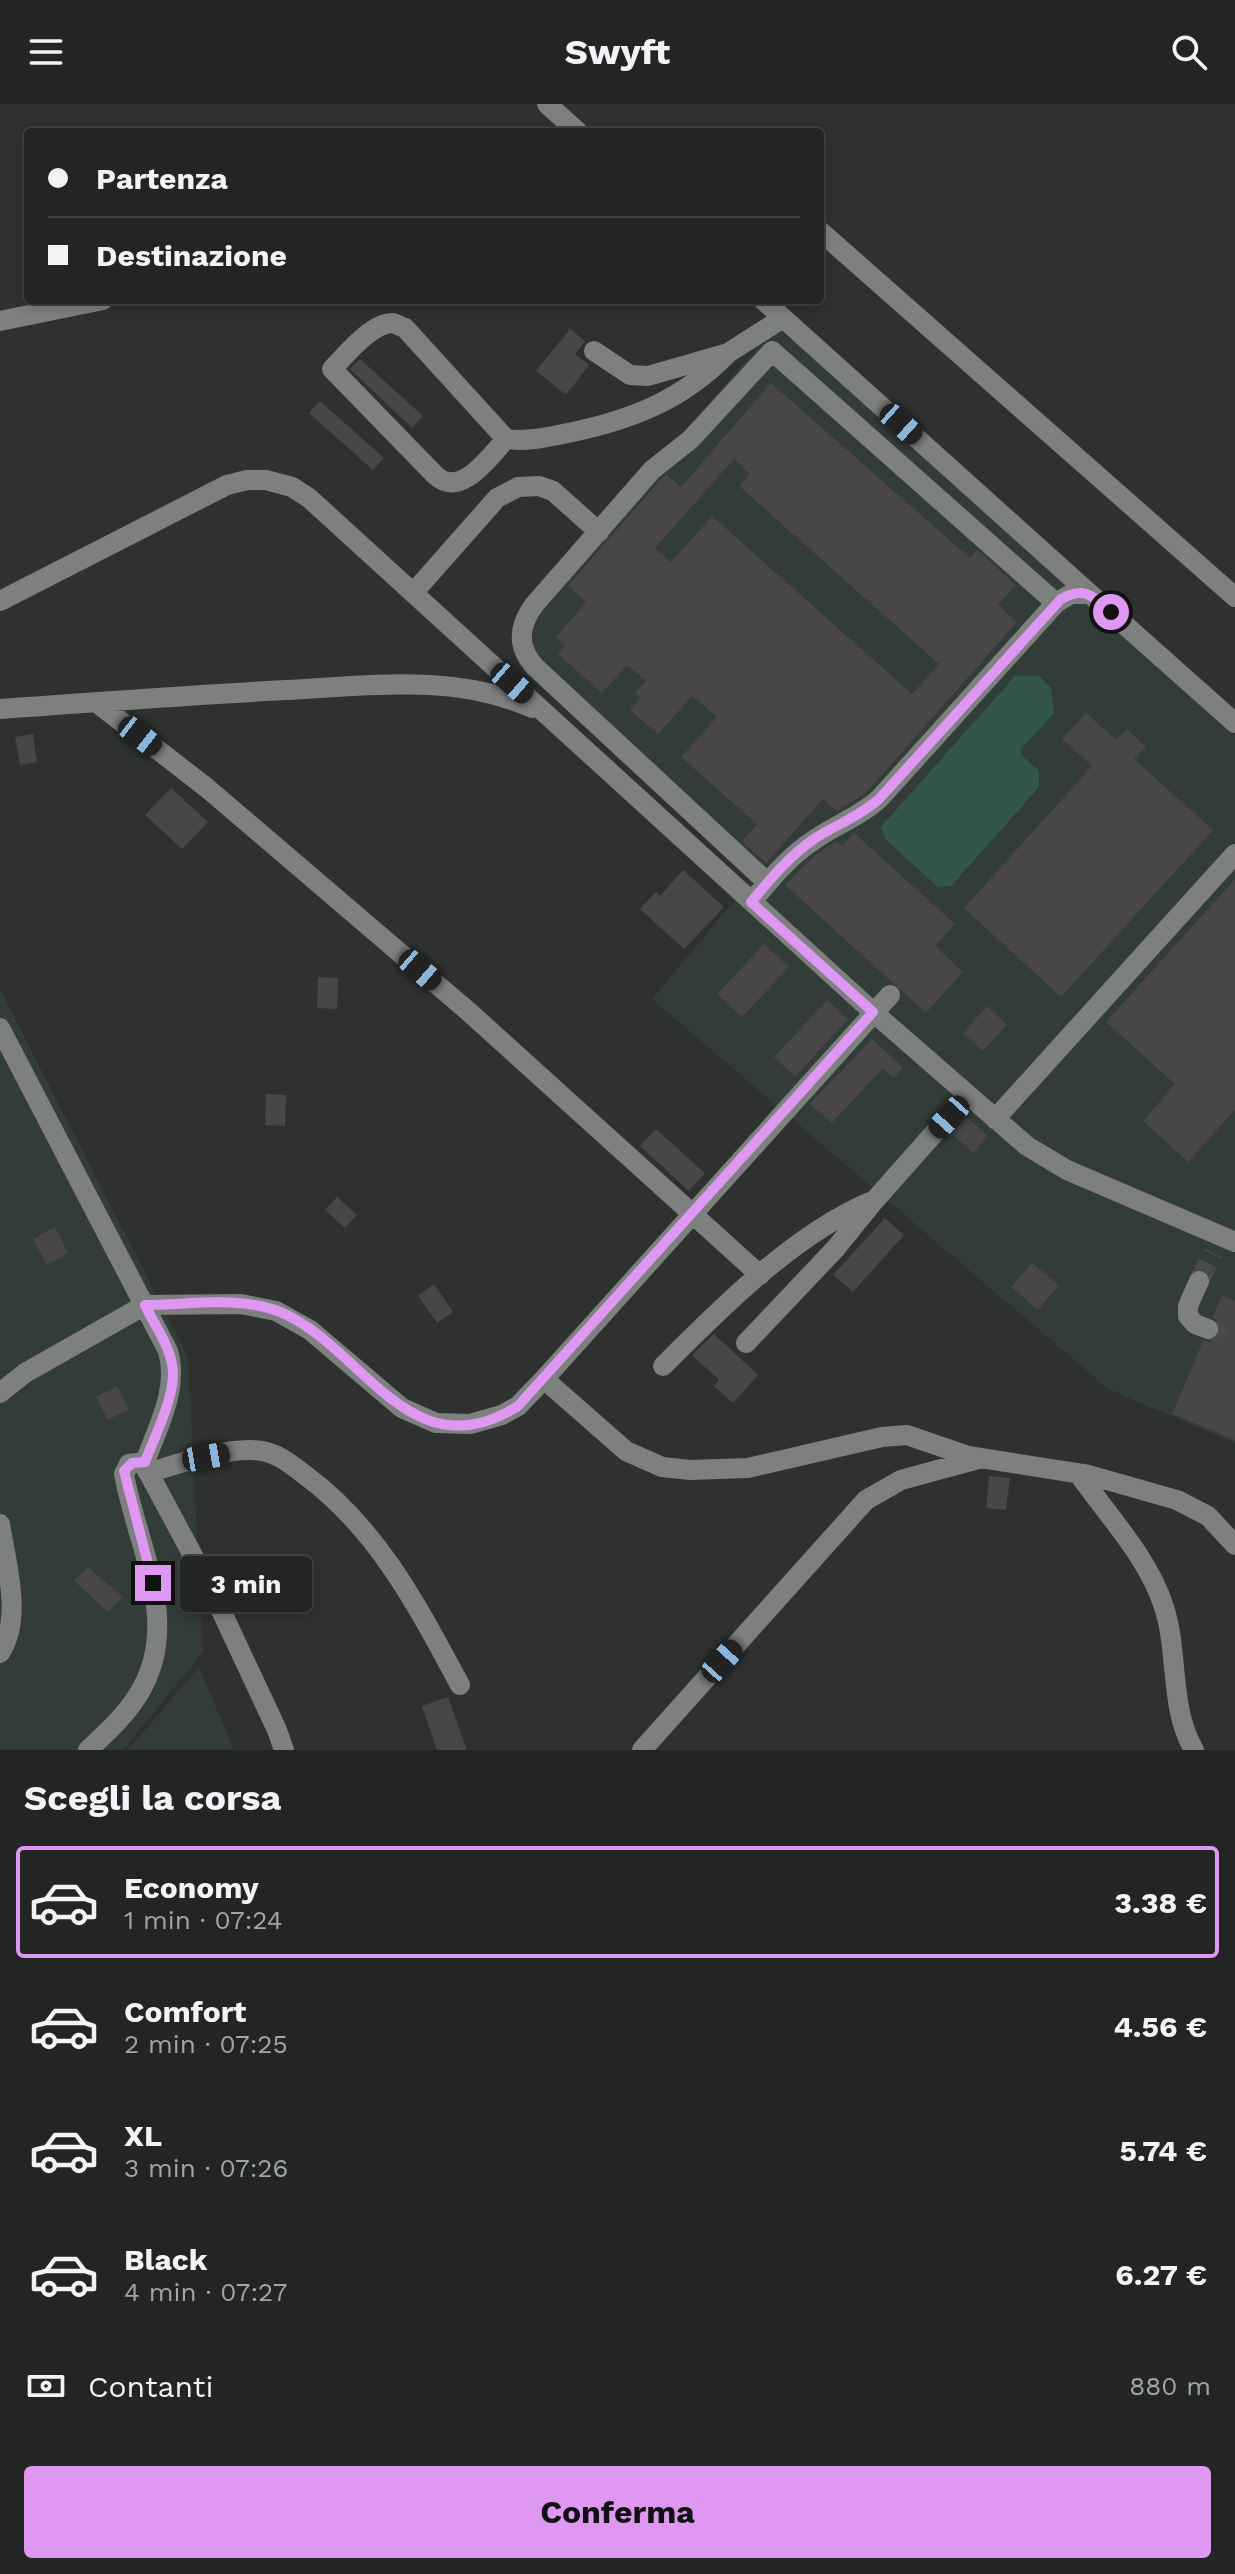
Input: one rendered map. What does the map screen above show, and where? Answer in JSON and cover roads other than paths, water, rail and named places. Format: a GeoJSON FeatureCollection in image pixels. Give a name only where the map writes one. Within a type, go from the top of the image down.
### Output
{"type":"FeatureCollection","features":[{"type":"Feature","properties":{"kind":"street"},"geometry":{"type":"LineString","coordinates":[[547,104],[574,128]]}},
{"type":"Feature","properties":{"kind":"street"},"geometry":{"type":"LineString","coordinates":[[824,235],[1235,597]]}},
{"type":"Feature","properties":{"kind":"street"},"geometry":{"type":"LineString","coordinates":[[0,321],[83,304]]}},
{"type":"Feature","properties":{"kind":"street"},"geometry":{"type":"LineString","coordinates":[[767,304],[1235,723]]}},
{"type":"Feature","properties":{"kind":"street"},"geometry":{"type":"LineString","coordinates":[[506,439],[405,328],[392,323],[377,328],[363,337],[332,369],[435,475],[446,483],[457,483],[472,474],[506,439],[537,439],[601,426],[641,413],[694,385],[728,353],[783,318]]}},
{"type":"Feature","properties":{"kind":"street"},"geometry":{"type":"LineString","coordinates":[[594,351],[630,375],[640,377],[728,353]]}},
{"type":"Feature","properties":{"kind":"street"},"geometry":{"type":"LineString","coordinates":[[768,883],[535,667],[524,653],[521,631],[528,613],[652,470],[691,439],[772,351],[1056,603]]}},
{"type":"Feature","properties":{"kind":"street"},"geometry":{"type":"LineString","coordinates":[[0,601],[221,488],[254,479],[279,482],[304,494],[551,716],[751,902],[1027,1146],[1056,1165],[1223,1244]]}},
{"type":"Feature","properties":{"kind":"street"},"geometry":{"type":"LineString","coordinates":[[414,592],[497,498],[518,487],[531,485],[553,491],[599,532]]}},
{"type":"Feature","properties":{"kind":"street"},"geometry":{"type":"LineString","coordinates":[[751,902],[809,843],[863,812],[879,799],[1056,603],[1071,594],[1090,594]]}},
{"type":"Feature","properties":{"kind":"street"},"geometry":{"type":"LineString","coordinates":[[0,709],[427,684],[498,696],[551,716]]}},
{"type":"Feature","properties":{"kind":"street"},"geometry":{"type":"LineString","coordinates":[[96,702],[207,788],[468,1011],[760,1275]]}},
{"type":"Feature","properties":{"kind":"street"},"geometry":{"type":"LineString","coordinates":[[995,1119],[1235,854]]}},
{"type":"Feature","properties":{"kind":"street"},"geometry":{"type":"LineString","coordinates":[[0,1393],[25,1373],[145,1305],[241,1304],[276,1311],[310,1330],[402,1408],[436,1423],[470,1424],[502,1415],[518,1406],[544,1379],[890,995]]}},
{"type":"Feature","properties":{"kind":"street"},"geometry":{"type":"LineString","coordinates":[[0,1028],[168,1351],[173,1373],[147,1468],[212,1591],[284,1750]]}},
{"type":"Feature","properties":{"kind":"street"},"geometry":{"type":"LineString","coordinates":[[746,1343],[827,1258],[967,1096]]}},
{"type":"Feature","properties":{"kind":"street"},"geometry":{"type":"LineString","coordinates":[[663,1366],[718,1310],[760,1275],[826,1226],[874,1201]]}},
{"type":"Feature","properties":{"kind":"street"},"geometry":{"type":"LineString","coordinates":[[1199,1281],[1188,1306],[1188,1316],[1195,1324],[1208,1329]]}},
{"type":"Feature","properties":{"kind":"street"},"geometry":{"type":"LineString","coordinates":[[544,1379],[626,1451],[653,1465],[672,1469],[748,1468],[898,1435],[918,1437],[981,1458],[1078,1473],[1185,1503],[1208,1516],[1235,1545]]}},
{"type":"Feature","properties":{"kind":"street"},"geometry":{"type":"LineString","coordinates":[[88,1750],[117,1723],[136,1698],[147,1677],[154,1652],[158,1621],[155,1594],[124,1474],[129,1464],[147,1468],[245,1451],[270,1453],[286,1461],[331,1496],[384,1554],[410,1592],[460,1685]]}},
{"type":"Feature","properties":{"kind":"street"},"geometry":{"type":"LineString","coordinates":[[642,1750],[866,1500],[901,1480],[981,1458]]}},
{"type":"Feature","properties":{"kind":"street"},"geometry":{"type":"LineString","coordinates":[[1078,1473],[1143,1563],[1156,1587],[1173,1643],[1184,1731],[1194,1750]]}},
{"type":"Feature","properties":{"kind":"street"},"geometry":{"type":"LineString","coordinates":[[0,1524],[12,1616],[9,1637],[0,1653]]}},
{"type":"Feature","properties":{"kind":"tunnel"},"geometry":{"type":"LineString","coordinates":[[1199,1281],[1213,1253]]}},
{"type":"Feature","properties":{"kind":"tunnel"},"geometry":{"type":"LineString","coordinates":[[1208,1329],[1235,1340]]}}]}
